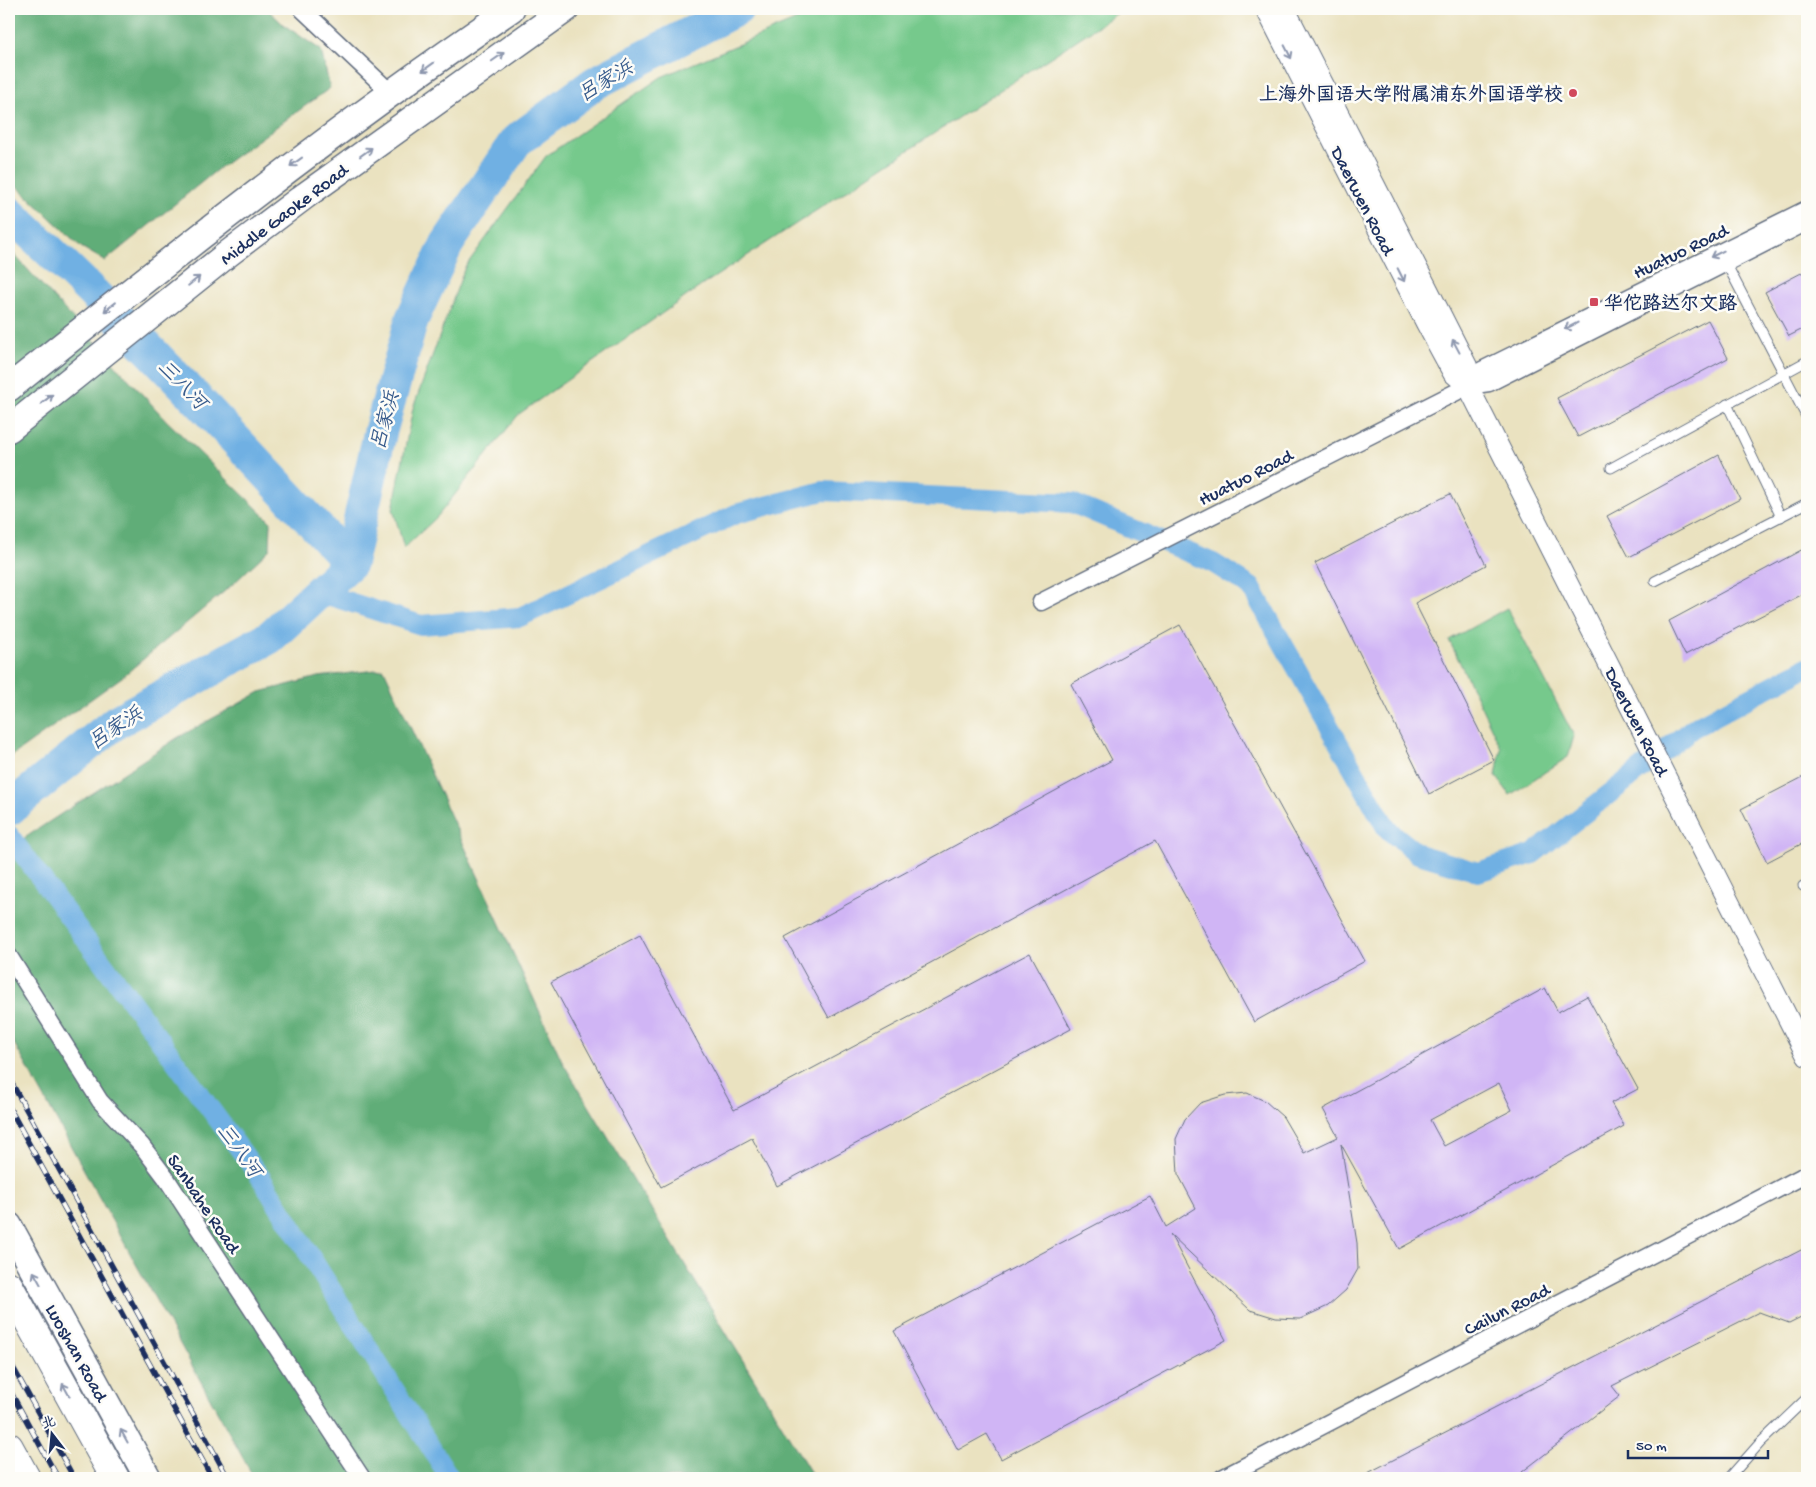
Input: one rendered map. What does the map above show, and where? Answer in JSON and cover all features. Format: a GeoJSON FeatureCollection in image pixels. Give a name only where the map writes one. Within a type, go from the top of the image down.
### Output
{"type":"FeatureCollection","features":[{"type":"Feature","properties":{"kind":"highway"},"geometry":{"type":"LineString","coordinates":[[9,1286],[115,1478]]}},
{"type":"Feature","properties":{"kind":"highway"},"geometry":{"type":"LineString","coordinates":[[9,1447],[26,1478]]}},
{"type":"Feature","properties":{"kind":"main road","name":"Middle Gaoke Road"},"geometry":{"type":"LineString","coordinates":[[9,388],[279,175],[391,93],[511,9]]}},
{"type":"Feature","properties":{"kind":"main road","name":"Middle Gaoke Road"},"geometry":{"type":"LineString","coordinates":[[9,429],[229,253],[306,195],[566,9]]}},
{"type":"Feature","properties":{"kind":"main road","name":"Luoshan Road"},"geometry":{"type":"LineString","coordinates":[[9,1226],[148,1478]]}},
{"type":"Feature","properties":{"kind":"street"},"geometry":{"type":"LineString","coordinates":[[302,9],[391,93]]}},
{"type":"Feature","properties":{"kind":"street","name":"Daerwen Road"},"geometry":{"type":"LineString","coordinates":[[1266,9],[1426,323],[1453,372],[1468,386],[1807,1056]]}},
{"type":"Feature","properties":{"kind":"street","name":"Daerwen Road"},"geometry":{"type":"LineString","coordinates":[[1285,9],[1467,366],[1468,386]]}},
{"type":"Feature","properties":{"kind":"street","name":"Huatuo Road"},"geometry":{"type":"LineString","coordinates":[[1468,386],[1482,370],[1807,209]]}},
{"type":"Feature","properties":{"kind":"street","name":"Huatuo Road"},"geometry":{"type":"LineString","coordinates":[[1041,602],[1468,386],[1489,383],[1807,222]]}},
{"type":"Feature","properties":{"kind":"street","name":"Sanbahe Road"},"geometry":{"type":"LineString","coordinates":[[9,956],[96,1094],[142,1146],[166,1178],[362,1478]]}},
{"type":"Feature","properties":{"kind":"street","name":"Cailun Road"},"geometry":{"type":"LineString","coordinates":[[1222,1478],[1807,1174]]}},
{"type":"Feature","properties":{"kind":"lane"},"geometry":{"type":"LineString","coordinates":[[1726,263],[1807,418]]}},
{"type":"Feature","properties":{"kind":"lane"},"geometry":{"type":"LineString","coordinates":[[1611,468],[1807,361]]}},
{"type":"Feature","properties":{"kind":"lane"},"geometry":{"type":"LineString","coordinates":[[1727,404],[1781,517]]}},
{"type":"Feature","properties":{"kind":"lane"},"geometry":{"type":"LineString","coordinates":[[1656,581],[1807,503]]}},
{"type":"Feature","properties":{"kind":"lane"},"geometry":{"type":"LineString","coordinates":[[1729,1478],[1760,1443],[1807,1398]]}},
{"type":"Feature","properties":{"kind":"green space"},"geometry":{"type":"Polygon","coordinates":[[[9,9],[267,9],[284,25],[321,50],[330,88],[218,169],[105,261],[81,247],[9,179],[9,9]]]}},
{"type":"Feature","properties":{"kind":"green space"},"geometry":{"type":"Polygon","coordinates":[[[823,9],[1124,9],[704,284],[519,414],[437,517],[404,548],[393,509],[413,408],[465,267],[546,156],[661,77],[823,9]]]}},
{"type":"Feature","properties":{"kind":"green space"},"geometry":{"type":"Polygon","coordinates":[[[9,249],[166,420],[271,522],[270,549],[232,585],[122,677],[9,758],[9,249]]]}},
{"type":"Feature","properties":{"kind":"green space"},"geometry":{"type":"Polygon","coordinates":[[[1507,608],[1574,736],[1568,757],[1510,795],[1496,776],[1501,748],[1449,640],[1507,608]]]}},
{"type":"Feature","properties":{"kind":"green space"},"geometry":{"type":"Polygon","coordinates":[[[384,669],[563,1063],[814,1478],[254,1478],[9,1034],[9,848],[177,738],[260,692],[318,677],[384,669]]]}},
{"type":"Feature","properties":{"kind":"building"},"geometry":{"type":"Polygon","coordinates":[[[1807,270],[1807,327],[1789,336],[1765,292],[1807,270]]]}},
{"type":"Feature","properties":{"kind":"building"},"geometry":{"type":"Polygon","coordinates":[[[1708,320],[1728,358],[1578,437],[1557,398],[1708,320]]]}},
{"type":"Feature","properties":{"kind":"building"},"geometry":{"type":"Polygon","coordinates":[[[1719,455],[1740,499],[1629,557],[1607,516],[1719,455]]]}},
{"type":"Feature","properties":{"kind":"building"},"geometry":{"type":"Polygon","coordinates":[[[1450,494],[1486,565],[1415,603],[1494,760],[1429,794],[1315,563],[1450,494]]]}},
{"type":"Feature","properties":{"kind":"building"},"geometry":{"type":"Polygon","coordinates":[[[1807,547],[1807,592],[1685,655],[1669,621],[1807,547]]]}},
{"type":"Feature","properties":{"kind":"building"},"geometry":{"type":"Polygon","coordinates":[[[1180,625],[1365,961],[1254,1022],[1155,841],[829,1018],[785,938],[1112,760],[1071,684],[1180,625]]]}},
{"type":"Feature","properties":{"kind":"building"},"geometry":{"type":"Polygon","coordinates":[[[1807,775],[1807,841],[1767,862],[1741,809],[1807,775]]]}},
{"type":"Feature","properties":{"kind":"building"},"geometry":{"type":"Polygon","coordinates":[[[640,935],[734,1110],[1030,953],[1071,1029],[777,1186],[752,1138],[661,1187],[551,982],[640,935]]]}},
{"type":"Feature","properties":{"kind":"building"},"geometry":{"type":"Polygon","coordinates":[[[1545,988],[1558,1012],[1587,996],[1638,1089],[1611,1103],[1624,1126],[1399,1249],[1341,1144],[1357,1243],[1358,1269],[1346,1290],[1328,1306],[1300,1319],[1276,1318],[1250,1310],[1170,1234],[1226,1340],[1001,1459],[987,1434],[958,1450],[894,1331],[1150,1196],[1166,1227],[1196,1208],[1178,1174],[1176,1139],[1185,1119],[1200,1103],[1225,1095],[1247,1093],[1265,1101],[1283,1117],[1304,1153],[1338,1137],[1323,1109],[1545,988]],[[1499,1083],[1430,1120],[1444,1146],[1512,1110],[1499,1083]]]}},
{"type":"Feature","properties":{"kind":"building"},"geometry":{"type":"Polygon","coordinates":[[[1807,1247],[1807,1314],[1789,1323],[1759,1312],[1612,1386],[1620,1396],[1522,1472],[1525,1478],[1358,1478],[1807,1247]]]}},
{"type":"Feature","properties":{"kind":"waterway","name":"吕家浜"},"geometry":{"type":"LineString","coordinates":[[9,809],[116,722],[270,637],[350,563],[381,429],[412,319],[447,244],[516,141],[595,83],[737,9]]}},
{"type":"Feature","properties":{"kind":"waterway","name":"三八河"},"geometry":{"type":"LineString","coordinates":[[9,213],[140,340],[350,563]]}},
{"type":"Feature","properties":{"kind":"waterway"},"geometry":{"type":"LineString","coordinates":[[318,592],[421,625],[520,617],[736,514],[823,491],[1072,503],[1213,563],[1251,587],[1387,829],[1418,854],[1478,872],[1533,854],[1693,728],[1807,667]]}},
{"type":"Feature","properties":{"kind":"waterway","name":"三八河"},"geometry":{"type":"LineString","coordinates":[[9,835],[261,1178],[450,1478]]}},
{"type":"Feature","properties":{"kind":"railway"},"geometry":{"type":"LineString","coordinates":[[9,1078],[228,1478]]}},
{"type":"Feature","properties":{"kind":"railway"},"geometry":{"type":"LineString","coordinates":[[9,1107],[212,1478]]}},
{"type":"Feature","properties":{"kind":"railway"},"geometry":{"type":"LineString","coordinates":[[9,1360],[74,1478]]}},
{"type":"Feature","properties":{"kind":"railway"},"geometry":{"type":"LineString","coordinates":[[9,1389],[58,1478]]}},
{"type":"Feature","properties":{"kind":"place","name":"上海外国语大学附属浦东外国语学校"},"geometry":{"type":"Point","coordinates":[1573,93]}},
{"type":"Feature","properties":{"kind":"place","name":"华佗路达尔文路"},"geometry":{"type":"Point","coordinates":[1594,302]}}]}
